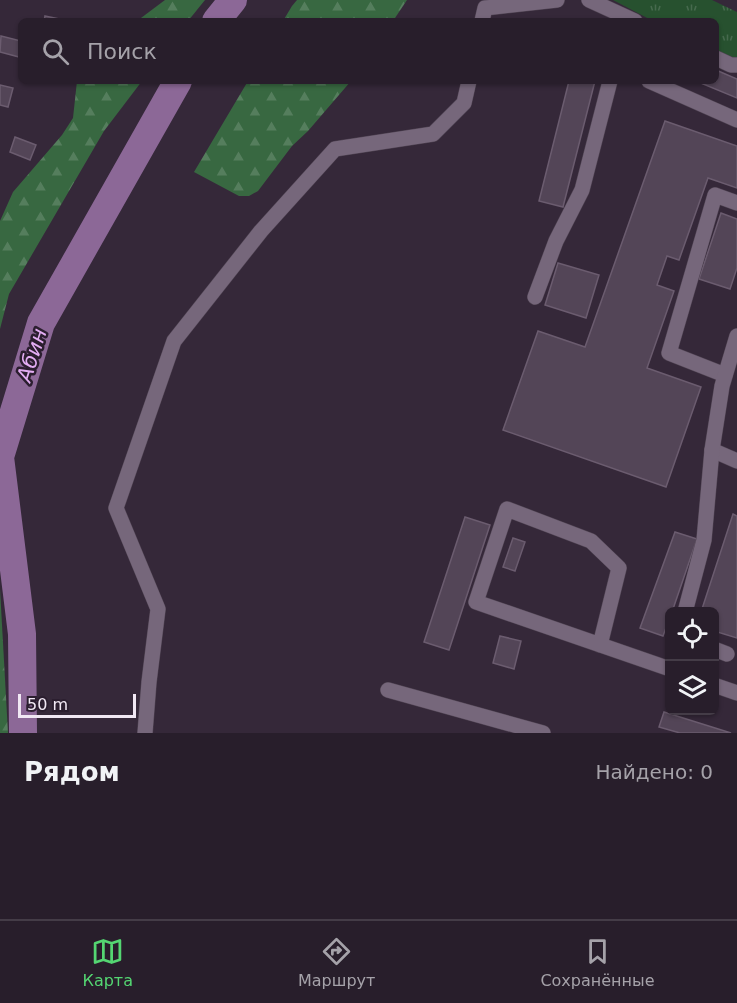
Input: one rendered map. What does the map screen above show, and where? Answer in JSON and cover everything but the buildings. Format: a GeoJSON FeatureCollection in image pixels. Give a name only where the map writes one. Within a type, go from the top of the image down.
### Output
{"type":"FeatureCollection","features":[{"type":"Feature","properties":{"kind":"lane"},"geometry":{"type":"LineString","coordinates":[[483,18],[485,8],[557,0]]}},
{"type":"Feature","properties":{"kind":"lane"},"geometry":{"type":"LineString","coordinates":[[589,0],[628,18]]}},
{"type":"Feature","properties":{"kind":"lane"},"geometry":{"type":"LineString","coordinates":[[719,59],[737,65]]}},
{"type":"Feature","properties":{"kind":"lane"},"geometry":{"type":"LineString","coordinates":[[145,733],[148,682],[158,609],[116,508],[174,340],[261,231],[335,149],[433,134],[464,103],[468,84]]}},
{"type":"Feature","properties":{"kind":"lane"},"geometry":{"type":"LineString","coordinates":[[535,297],[556,241],[582,190],[609,84]]}},
{"type":"Feature","properties":{"kind":"lane"},"geometry":{"type":"LineString","coordinates":[[656,84],[737,120]]}},
{"type":"Feature","properties":{"kind":"lane"},"geometry":{"type":"LineString","coordinates":[[726,375],[669,353],[715,195],[737,203]]}},
{"type":"Feature","properties":{"kind":"lane"},"geometry":{"type":"LineString","coordinates":[[686,607],[704,540],[712,450],[722,386],[737,336]]}},
{"type":"Feature","properties":{"kind":"lane"},"geometry":{"type":"LineString","coordinates":[[712,450],[737,461]]}},
{"type":"Feature","properties":{"kind":"lane"},"geometry":{"type":"LineString","coordinates":[[600,645],[619,568],[591,541],[507,509],[476,602],[665,668]]}},
{"type":"Feature","properties":{"kind":"lane"},"geometry":{"type":"LineString","coordinates":[[719,687],[737,693]]}},
{"type":"Feature","properties":{"kind":"lane"},"geometry":{"type":"LineString","coordinates":[[388,690],[543,733]]}},
{"type":"Feature","properties":{"kind":"green space"},"geometry":{"type":"Polygon","coordinates":[[[165,0],[205,0],[190,18],[141,18],[165,0]]]}},
{"type":"Feature","properties":{"kind":"green space"},"geometry":{"type":"Polygon","coordinates":[[[297,0],[407,0],[395,18],[285,18],[297,0]]]}},
{"type":"Feature","properties":{"kind":"green space"},"geometry":{"type":"Polygon","coordinates":[[[613,0],[712,0],[737,12],[737,64],[719,55],[719,18],[647,18],[613,0]]]}},
{"type":"Feature","properties":{"kind":"green space"},"geometry":{"type":"Polygon","coordinates":[[[77,84],[140,84],[104,131],[9,294],[0,329],[0,221],[13,192],[62,135],[73,118],[77,84]]]}},
{"type":"Feature","properties":{"kind":"green space"},"geometry":{"type":"Polygon","coordinates":[[[246,84],[348,84],[292,146],[258,191],[249,196],[239,196],[194,172],[246,84]]]}},
{"type":"Feature","properties":{"kind":"green space"},"geometry":{"type":"Polygon","coordinates":[[[0,589],[8,733],[0,733],[0,589]]]}},
{"type":"Feature","properties":{"kind":"waterway","name":"Абин"},"geometry":{"type":"LineString","coordinates":[[218,18],[233,0]]}},
{"type":"Feature","properties":{"kind":"waterway","name":"Абин"},"geometry":{"type":"LineString","coordinates":[[23,733],[22,634],[0,457],[41,323],[176,84]]}}]}
